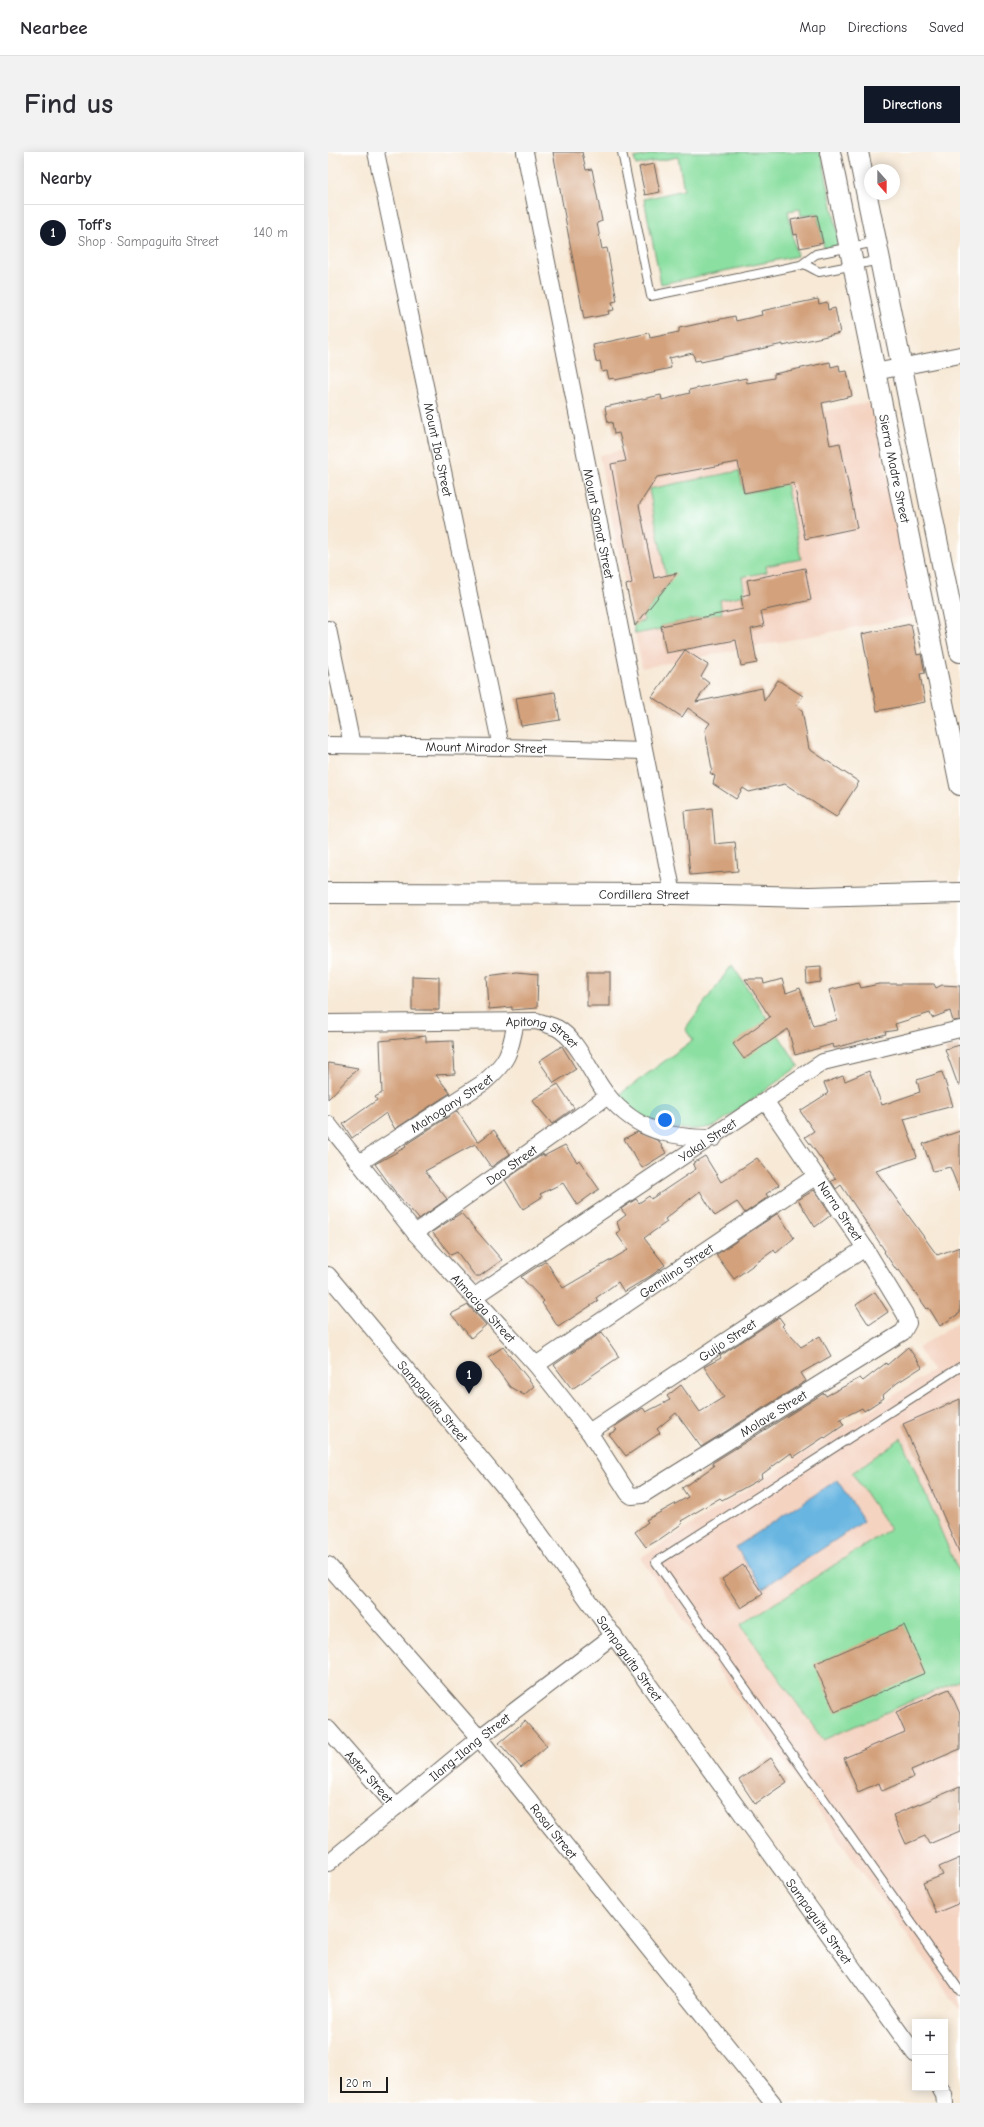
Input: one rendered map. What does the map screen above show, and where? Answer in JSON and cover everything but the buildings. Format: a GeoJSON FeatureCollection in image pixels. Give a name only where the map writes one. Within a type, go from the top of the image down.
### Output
{"type":"FeatureCollection","features":[{"type":"Feature","properties":{"kind":"street","name":"Mount Iba Street"},"geometry":{"type":"LineString","coordinates":[[376,152],[501,747]]}},
{"type":"Feature","properties":{"kind":"street","name":"Mount Samat Street"},"geometry":{"type":"LineString","coordinates":[[525,152],[673,894]]}},
{"type":"Feature","properties":{"kind":"street","name":"Sierra Madre Street"},"geometry":{"type":"LineString","coordinates":[[830,152],[875,372],[954,729],[960,785]]}},
{"type":"Feature","properties":{"kind":"street","name":"Sierra Madre Street"},"geometry":{"type":"LineString","coordinates":[[858,152],[960,652]]}},
{"type":"Feature","properties":{"kind":"street"},"geometry":{"type":"LineString","coordinates":[[875,372],[960,355]]}},
{"type":"Feature","properties":{"kind":"street"},"geometry":{"type":"LineString","coordinates":[[328,629],[352,745]]}},
{"type":"Feature","properties":{"kind":"street","name":"Mount Mirador Street"},"geometry":{"type":"LineString","coordinates":[[328,745],[501,747],[644,751]]}},
{"type":"Feature","properties":{"kind":"street","name":"Cordillera Street"},"geometry":{"type":"LineString","coordinates":[[328,893],[673,894],[809,897],[960,893]]}},
{"type":"Feature","properties":{"kind":"street","name":"Mahogany Street"},"geometry":{"type":"LineString","coordinates":[[359,1163],[483,1083],[501,1068],[512,1045],[516,1021]]}},
{"type":"Feature","properties":{"kind":"street","name":"Apitong Street"},"geometry":{"type":"LineString","coordinates":[[328,1023],[536,1021],[557,1028],[570,1040],[608,1096],[628,1115],[652,1130],[690,1138],[714,1138]]}},
{"type":"Feature","properties":{"kind":"street","name":"Yakal Street"},"geometry":{"type":"LineString","coordinates":[[476,1296],[714,1138],[823,1062],[960,1028]]}},
{"type":"Feature","properties":{"kind":"street","name":"Dao Street"},"geometry":{"type":"LineString","coordinates":[[415,1233],[608,1096]]}},
{"type":"Feature","properties":{"kind":"street","name":"Narra Street"},"geometry":{"type":"LineString","coordinates":[[766,1102],[865,1248],[905,1314],[908,1323]]}},
{"type":"Feature","properties":{"kind":"street","name":"Almaciga Street"},"geometry":{"type":"LineString","coordinates":[[328,1124],[415,1233],[476,1296],[536,1365],[589,1432],[628,1493],[632,1496]]}},
{"type":"Feature","properties":{"kind":"street","name":"Gemilina Street"},"geometry":{"type":"LineString","coordinates":[[536,1365],[816,1176]]}},
{"type":"Feature","properties":{"kind":"street","name":"Guijo Street"},"geometry":{"type":"LineString","coordinates":[[589,1432],[865,1248]]}},
{"type":"Feature","properties":{"kind":"street","name":"Sampaguita Street"},"geometry":{"type":"LineString","coordinates":[[330,1281],[520,1506],[912,2050]]}},
{"type":"Feature","properties":{"kind":"street","name":"Molave Street"},"geometry":{"type":"LineString","coordinates":[[632,1496],[642,1495],[902,1332],[908,1323]]}},
{"type":"Feature","properties":{"kind":"street","name":"Rosal Street"},"geometry":{"type":"LineString","coordinates":[[328,1565],[479,1738],[773,2103]]}},
{"type":"Feature","properties":{"kind":"street","name":"Ilang-Ilang Street"},"geometry":{"type":"LineString","coordinates":[[328,1863],[479,1738],[614,1635]]}},
{"type":"Feature","properties":{"kind":"street","name":"Aster Street"},"geometry":{"type":"LineString","coordinates":[[328,1729],[396,1806]]}},
{"type":"Feature","properties":{"kind":"street"},"geometry":{"type":"LineString","coordinates":[[942,2091],[945,2103]]}},
{"type":"Feature","properties":{"kind":"lane"},"geometry":{"type":"LineString","coordinates":[[625,153],[651,296],[804,264],[816,254],[851,256],[878,251]]}},
{"type":"Feature","properties":{"kind":"lane"},"geometry":{"type":"LineString","coordinates":[[804,264],[819,272],[851,256],[878,251]]}},
{"type":"Feature","properties":{"kind":"lane"},"geometry":{"type":"LineString","coordinates":[[960,1367],[656,1562],[960,1991]]}},
{"type":"Feature","properties":{"kind":"shaded area"},"geometry":{"type":"Polygon","coordinates":[[[871,402],[916,616],[642,668],[599,455],[871,402]]]}},
{"type":"Feature","properties":{"kind":"shaded area"},"geometry":{"type":"Polygon","coordinates":[[[960,1321],[960,2010],[640,1558],[932,1371],[918,1348],[960,1321]]]}},
{"type":"Feature","properties":{"kind":"green space"},"geometry":{"type":"Polygon","coordinates":[[[661,152],[821,152],[840,245],[824,248],[817,213],[801,216],[800,209],[788,211],[797,256],[661,284],[644,199],[684,190],[678,157],[636,165],[634,158],[661,152]]]}},
{"type":"Feature","properties":{"kind":"green space"},"geometry":{"type":"Polygon","coordinates":[[[782,463],[801,559],[766,566],[767,572],[742,577],[745,595],[720,600],[722,613],[661,626],[661,629],[635,634],[633,623],[644,621],[643,616],[670,582],[669,575],[666,576],[649,489],[739,471],[744,493],[776,487],[782,463]]]}},
{"type":"Feature","properties":{"kind":"green space"},"geometry":{"type":"Polygon","coordinates":[[[732,965],[799,1066],[715,1126],[696,1129],[677,1129],[658,1125],[640,1117],[616,1097],[693,1040],[685,1029],[732,965]]]}},
{"type":"Feature","properties":{"kind":"green space"},"geometry":{"type":"Polygon","coordinates":[[[901,1438],[960,1575],[960,1680],[823,1740],[741,1625],[890,1529],[852,1473],[901,1438]]]}},
{"type":"Feature","properties":{"kind":"water"},"geometry":{"type":"Polygon","coordinates":[[[837,1480],[864,1521],[763,1588],[736,1547],[837,1480]]]}},
{"type":"Feature","properties":{"kind":"place","name":"Toff's"},"geometry":{"type":"Point","coordinates":[469,1394]}}]}
